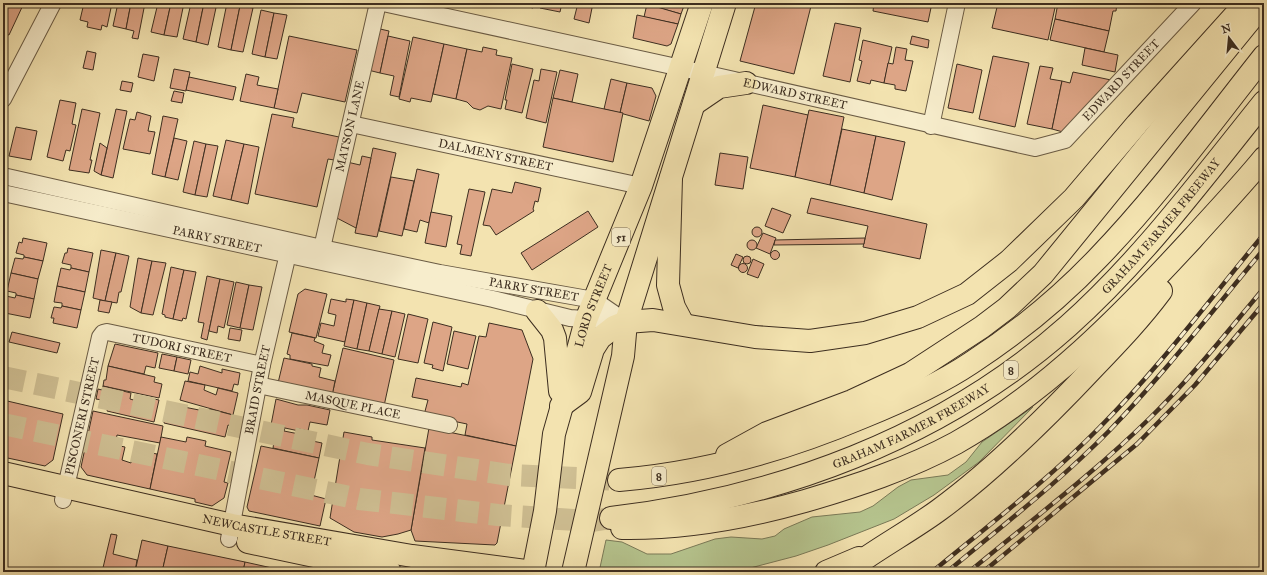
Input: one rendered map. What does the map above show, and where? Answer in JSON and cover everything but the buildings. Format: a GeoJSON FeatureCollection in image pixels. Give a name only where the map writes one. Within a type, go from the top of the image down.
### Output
{"type":"FeatureCollection","features":[{"type":"Feature","properties":{"kind":"main road","name":"LORD STREET"},"geometry":{"type":"LineString","coordinates":[[533,572],[545,511],[554,434],[586,320],[641,186],[702,3]]}},
{"type":"Feature","properties":{"kind":"main road"},"geometry":{"type":"LineString","coordinates":[[573,572],[623,356],[626,322],[725,3]]}},
{"type":"Feature","properties":{"kind":"main road"},"geometry":{"type":"LineString","coordinates":[[561,406],[580,392],[593,349],[600,338],[614,327],[626,322],[653,320],[756,337],[810,341],[864,333],[918,317],[967,294],[1009,261],[1074,198],[1137,124],[1246,3]]}},
{"type":"Feature","properties":{"kind":"main road"},"geometry":{"type":"LineString","coordinates":[[699,469],[767,433],[852,401],[910,374],[957,345],[1007,308],[1043,274],[1264,3]]}},
{"type":"Feature","properties":{"kind":"main road","name":"8"},"geometry":{"type":"LineString","coordinates":[[619,480],[652,477],[699,469],[767,453],[833,430],[894,405],[970,364],[1046,307],[1098,258],[1151,197],[1264,56]]}},
{"type":"Feature","properties":{"kind":"main road"},"geometry":{"type":"LineString","coordinates":[[694,104],[719,87],[746,83]]}},
{"type":"Feature","properties":{"kind":"main road","name":"GRAHAM FARMER FREEWAY"},"geometry":{"type":"LineString","coordinates":[[1250,175],[1135,301],[1041,385],[956,443],[925,459],[854,487],[730,520],[646,528],[609,523],[713,501],[800,477],[848,461],[905,435],[960,405],[1015,368],[1068,326],[1115,280],[1184,202],[1264,102]]}},
{"type":"Feature","properties":{"kind":"main road"},"geometry":{"type":"LineString","coordinates":[[846,572],[871,553],[939,510],[1007,453],[1070,392],[1146,312],[1264,158]]}},
{"type":"Feature","properties":{"kind":"main road"},"geometry":{"type":"LineString","coordinates":[[671,178],[668,285],[674,307],[683,324]]}},
{"type":"Feature","properties":{"kind":"main road"},"geometry":{"type":"LineString","coordinates":[[537,310],[552,330],[555,338],[561,406]]}},
{"type":"Feature","properties":{"kind":"main road","name":"NEWCASTLE STREET"},"geometry":{"type":"LineString","coordinates":[[3,473],[64,493],[390,572]]}},
{"type":"Feature","properties":{"kind":"main road","name":"NEWCASTLE STREET"},"geometry":{"type":"LineString","coordinates":[[3,486],[64,493]]}},
{"type":"Feature","properties":{"kind":"main road","name":"NEWCASTLE STREET"},"geometry":{"type":"LineString","coordinates":[[230,532],[533,572]]}},
{"type":"Feature","properties":{"kind":"main road"},"geometry":{"type":"LineString","coordinates":[[826,572],[871,553]]}},
{"type":"Feature","properties":{"kind":"street"},"geometry":{"type":"LineString","coordinates":[[3,99],[53,3]]}},
{"type":"Feature","properties":{"kind":"street","name":"MATSON LANE"},"geometry":{"type":"LineString","coordinates":[[322,248],[378,3]]}},
{"type":"Feature","properties":{"kind":"street","name":"EDWARD STREET"},"geometry":{"type":"LineString","coordinates":[[383,3],[681,68],[931,126],[1035,148],[1065,140],[1162,34],[1193,3]]}},
{"type":"Feature","properties":{"kind":"street"},"geometry":{"type":"LineString","coordinates":[[931,126],[957,3]]}},
{"type":"Feature","properties":{"kind":"street","name":"DALMENY STREET"},"geometry":{"type":"LineString","coordinates":[[351,124],[641,186]]}},
{"type":"Feature","properties":{"kind":"street","name":"PARRY STREET"},"geometry":{"type":"LineString","coordinates":[[3,176],[537,310],[586,320],[626,322]]}},
{"type":"Feature","properties":{"kind":"street","name":"PARRY STREET"},"geometry":{"type":"LineString","coordinates":[[3,193],[289,248],[322,248],[440,272],[594,300],[626,322]]}},
{"type":"Feature","properties":{"kind":"street","name":"BRAID STREET"},"geometry":{"type":"LineString","coordinates":[[230,532],[262,365],[289,248]]}},
{"type":"Feature","properties":{"kind":"street","name":"TUDORI STREET"},"geometry":{"type":"LineString","coordinates":[[103,333],[107,332],[262,365]]}},
{"type":"Feature","properties":{"kind":"street","name":"PISCONERI STREET"},"geometry":{"type":"LineString","coordinates":[[64,493],[100,336],[103,333]]}},
{"type":"Feature","properties":{"kind":"street","name":"MASQUE PLACE"},"geometry":{"type":"LineString","coordinates":[[258,385],[449,425]]}},
{"type":"Feature","properties":{"kind":"green space"},"geometry":{"type":"Polygon","coordinates":[[[1033,407],[979,462],[934,495],[894,519],[828,545],[796,556],[735,572],[599,572],[606,540],[622,542],[647,554],[671,554],[715,539],[731,537],[762,539],[775,536],[784,529],[812,517],[860,512],[873,506],[898,487],[911,480],[948,475],[966,462],[982,442],[1033,407]]]}},
{"type":"Feature","properties":{"kind":"tunnel"},"geometry":{"type":"LineString","coordinates":[[3,377],[368,454],[510,475],[619,480]]}},
{"type":"Feature","properties":{"kind":"tunnel"},"geometry":{"type":"LineString","coordinates":[[3,424],[359,499],[498,515],[591,521],[611,518]]}},
{"type":"Feature","properties":{"kind":"railway"},"geometry":{"type":"LineString","coordinates":[[932,572],[1039,484],[1099,428],[1142,382],[1184,333],[1264,234]]}},
{"type":"Feature","properties":{"kind":"railway"},"geometry":{"type":"LineString","coordinates":[[947,572],[1050,486],[1109,431],[1169,364],[1264,249]]}},
{"type":"Feature","properties":{"kind":"railway"},"geometry":{"type":"LineString","coordinates":[[969,572],[1084,478],[1150,418],[1194,371],[1264,288]]}},
{"type":"Feature","properties":{"kind":"railway"},"geometry":{"type":"LineString","coordinates":[[983,572],[1137,444],[1195,385],[1264,303]]}}]}
